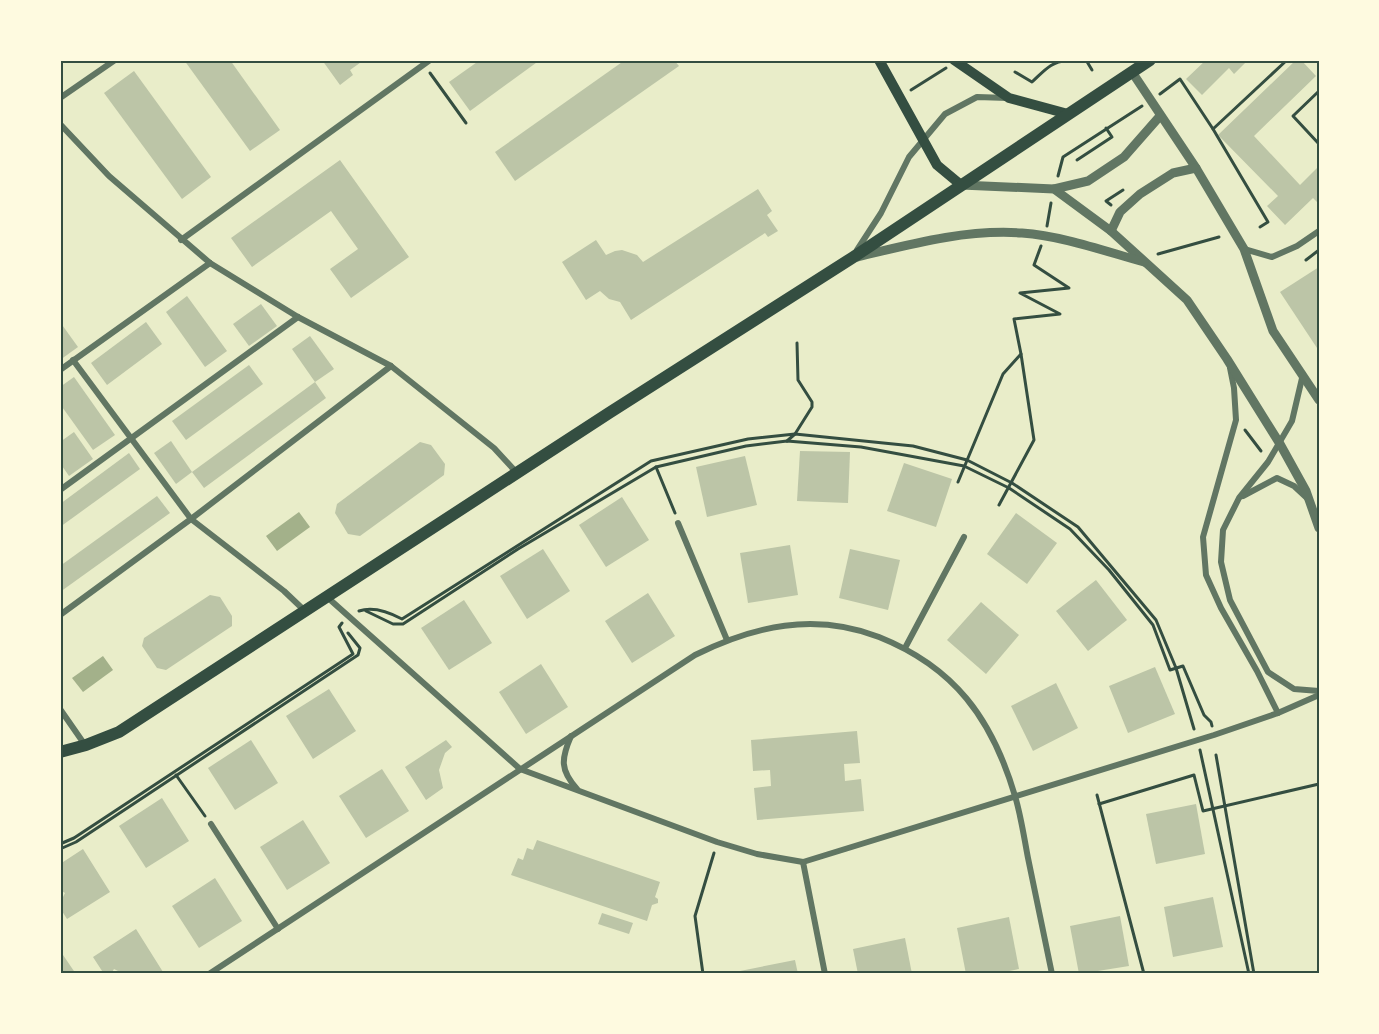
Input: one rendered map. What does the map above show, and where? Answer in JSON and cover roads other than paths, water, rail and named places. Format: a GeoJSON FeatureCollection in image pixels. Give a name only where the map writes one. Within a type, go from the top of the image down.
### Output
{"type":"FeatureCollection","features":[{"type":"Feature","properties":{"kind":"main road"},"geometry":{"type":"LineString","coordinates":[[879,60],[937,165],[961,185]]}},
{"type":"Feature","properties":{"kind":"main road"},"geometry":{"type":"LineString","coordinates":[[60,752],[119,732],[852,258],[1150,60]]}},
{"type":"Feature","properties":{"kind":"main road"},"geometry":{"type":"LineString","coordinates":[[955,61],[1009,98],[1068,114]]}},
{"type":"Feature","properties":{"kind":"street"},"geometry":{"type":"LineString","coordinates":[[60,98],[115,60]]}},
{"type":"Feature","properties":{"kind":"street"},"geometry":{"type":"LineString","coordinates":[[182,240],[427,62]]}},
{"type":"Feature","properties":{"kind":"street"},"geometry":{"type":"LineString","coordinates":[[1132,72],[1196,168],[1244,249],[1273,331],[1319,400]]}},
{"type":"Feature","properties":{"kind":"street"},"geometry":{"type":"LineString","coordinates":[[852,258],[881,213],[909,157],[945,114],[977,97],[1009,98]]}},
{"type":"Feature","properties":{"kind":"street"},"geometry":{"type":"LineString","coordinates":[[961,185],[1054,189],[1088,181],[1124,157],[1160,116]]}},
{"type":"Feature","properties":{"kind":"street"},"geometry":{"type":"LineString","coordinates":[[60,124],[109,176],[210,263],[298,317],[391,366],[494,448],[517,474]]}},
{"type":"Feature","properties":{"kind":"street"},"geometry":{"type":"LineString","coordinates":[[1111,231],[1120,212],[1140,194],[1173,173],[1196,168]]}},
{"type":"Feature","properties":{"kind":"street"},"geometry":{"type":"LineString","coordinates":[[1054,189],[1111,231],[1187,300],[1280,444],[1309,500],[1319,528]]}},
{"type":"Feature","properties":{"kind":"street"},"geometry":{"type":"LineString","coordinates":[[1244,249],[1272,257],[1297,246],[1319,231]]}},
{"type":"Feature","properties":{"kind":"street"},"geometry":{"type":"LineString","coordinates":[[852,258],[964,234],[1022,233],[1067,241],[1147,264]]}},
{"type":"Feature","properties":{"kind":"street"},"geometry":{"type":"LineString","coordinates":[[60,370],[210,263]]}},
{"type":"Feature","properties":{"kind":"street"},"geometry":{"type":"LineString","coordinates":[[60,489],[298,317]]}},
{"type":"Feature","properties":{"kind":"street"},"geometry":{"type":"LineString","coordinates":[[1227,359],[1234,388],[1236,420],[1203,537],[1206,575],[1221,608],[1278,713]]}},
{"type":"Feature","properties":{"kind":"street"},"geometry":{"type":"LineString","coordinates":[[73,360],[191,519],[284,591],[305,611]]}},
{"type":"Feature","properties":{"kind":"street"},"geometry":{"type":"LineString","coordinates":[[60,615],[191,519],[391,366]]}},
{"type":"Feature","properties":{"kind":"street"},"geometry":{"type":"LineString","coordinates":[[1303,374],[1292,421],[1280,444],[1239,498],[1223,530],[1221,562],[1230,600],[1268,672],[1294,689],[1319,693]]}},
{"type":"Feature","properties":{"kind":"street"},"geometry":{"type":"LineString","coordinates":[[1239,498],[1277,478],[1294,486],[1309,500]]}},
{"type":"Feature","properties":{"kind":"street"},"geometry":{"type":"LineString","coordinates":[[678,522],[727,640]]}},
{"type":"Feature","properties":{"kind":"street"},"geometry":{"type":"LineString","coordinates":[[905,648],[964,537]]}},
{"type":"Feature","properties":{"kind":"street"},"geometry":{"type":"LineString","coordinates":[[327,597],[520,769],[717,842],[757,854],[803,862],[1278,713],[1319,693]]}},
{"type":"Feature","properties":{"kind":"street"},"geometry":{"type":"LineString","coordinates":[[209,974],[695,655],[751,632],[791,624],[831,625],[868,633],[905,648],[943,675],[968,699],[988,728],[1016,797],[1052,974]]}},
{"type":"Feature","properties":{"kind":"street"},"geometry":{"type":"LineString","coordinates":[[60,709],[86,745]]}},
{"type":"Feature","properties":{"kind":"street"},"geometry":{"type":"LineString","coordinates":[[571,736],[564,751],[564,769],[567,778],[580,791]]}},
{"type":"Feature","properties":{"kind":"street"},"geometry":{"type":"LineString","coordinates":[[211,824],[278,929]]}},
{"type":"Feature","properties":{"kind":"street"},"geometry":{"type":"LineString","coordinates":[[803,862],[825,974]]}}]}
